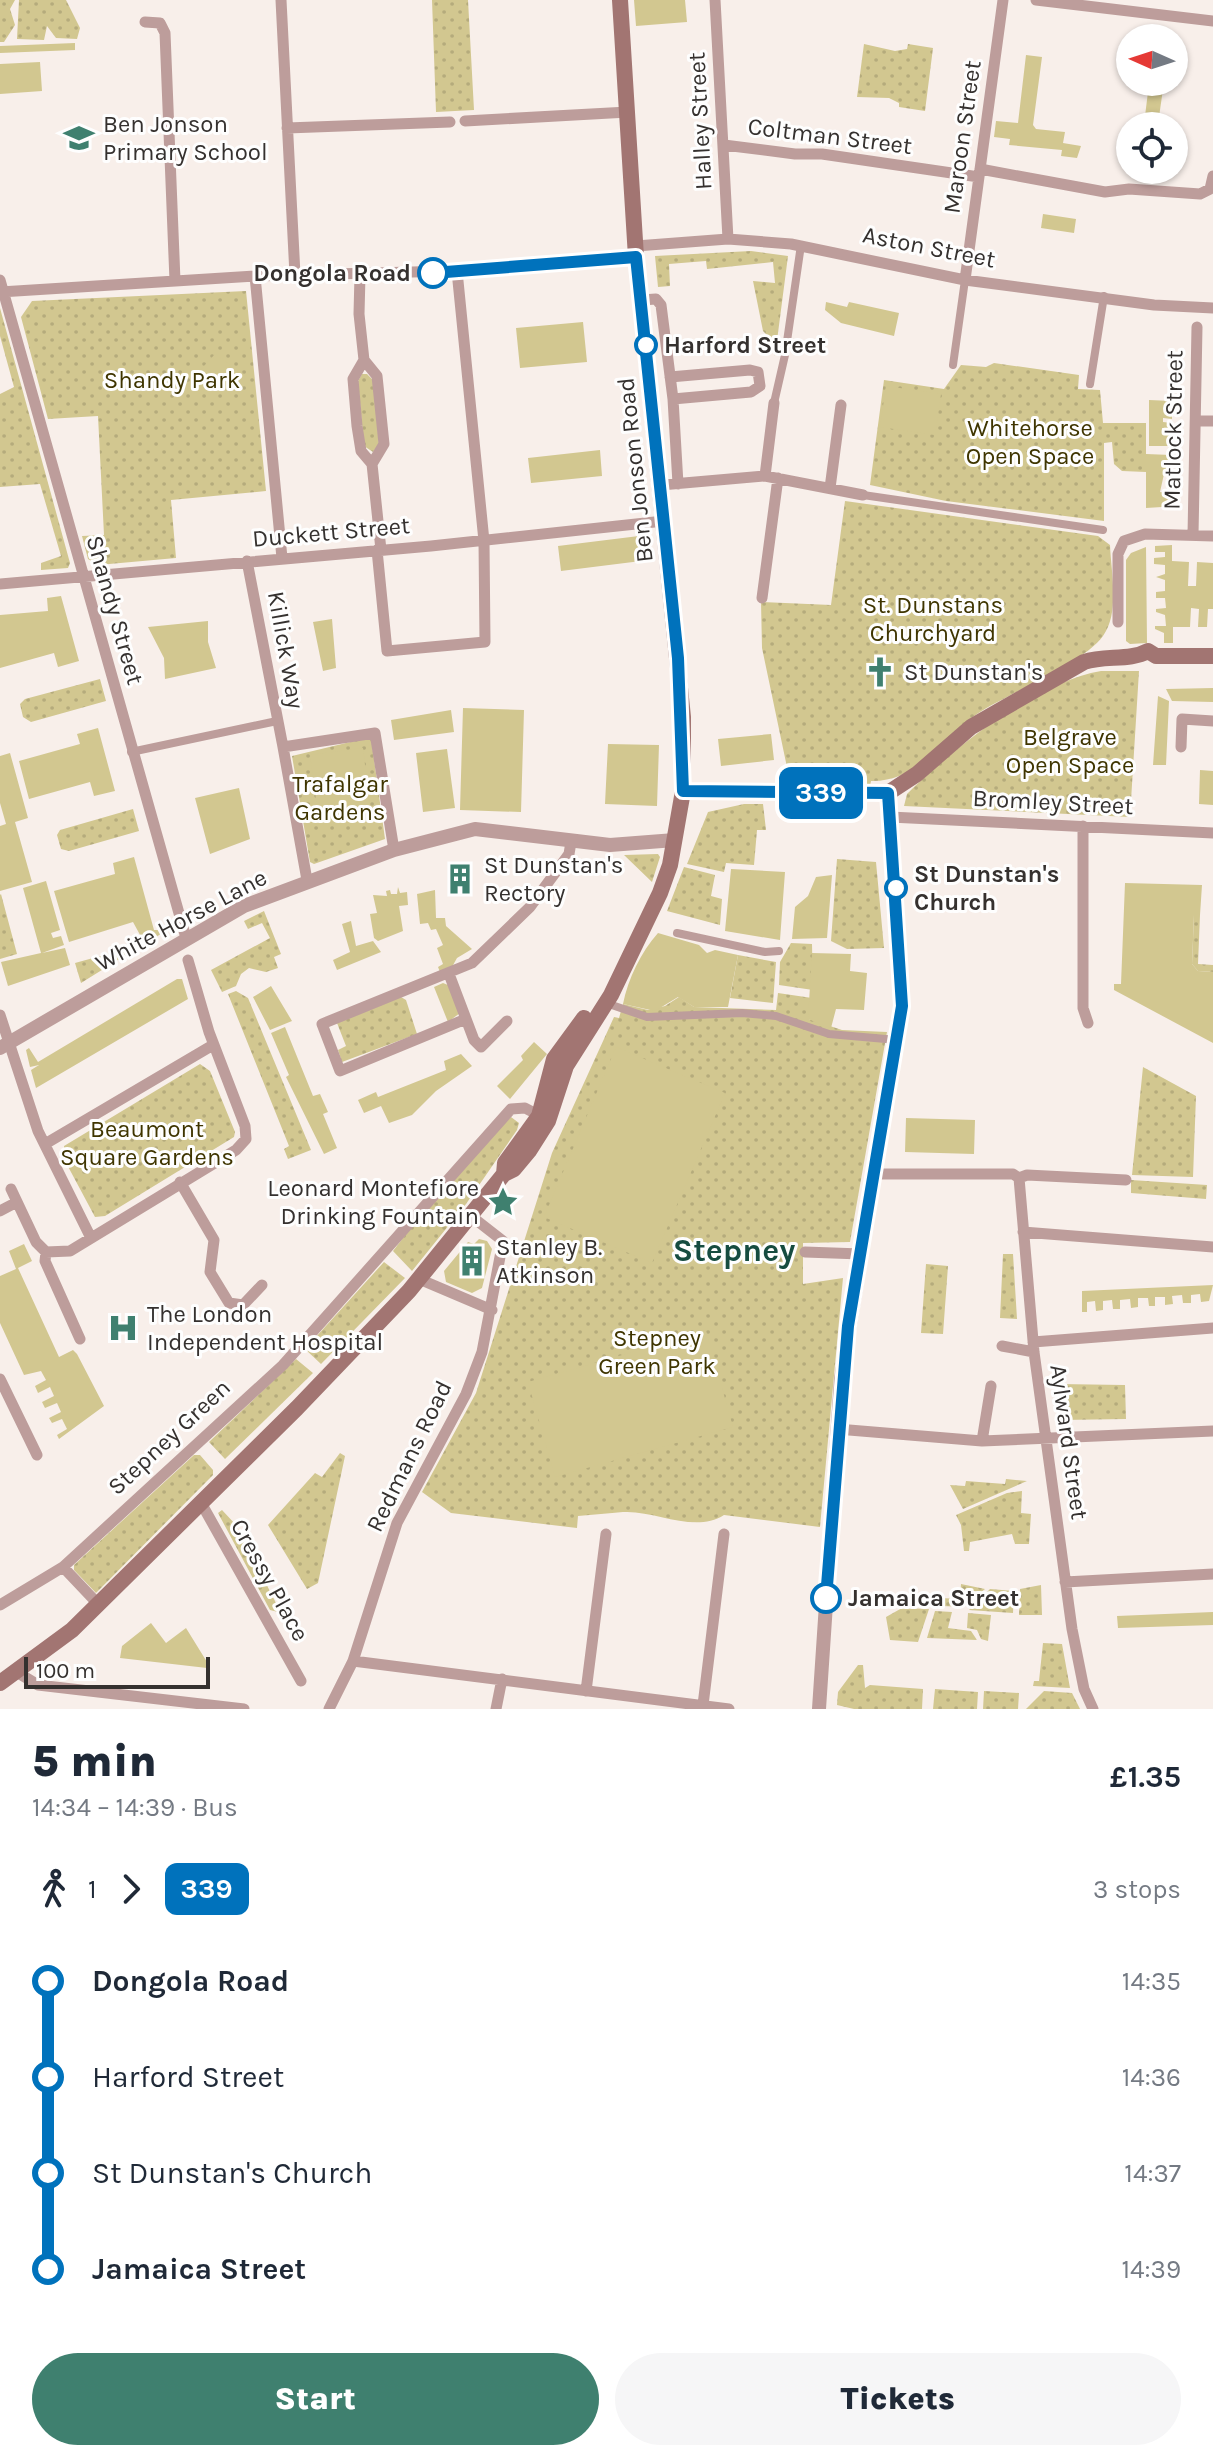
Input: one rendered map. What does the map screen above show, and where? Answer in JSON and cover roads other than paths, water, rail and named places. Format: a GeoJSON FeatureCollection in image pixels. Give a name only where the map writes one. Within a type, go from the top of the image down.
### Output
{"type":"FeatureCollection","features":[{"type":"Feature","properties":{"kind":"main road","name":"Ben Jonson Road"},"geometry":{"type":"LineString","coordinates":[[620,0],[636,251],[669,485],[664,521],[683,717],[683,791]]}},
{"type":"Feature","properties":{"kind":"main road"},"geometry":{"type":"LineString","coordinates":[[5,1677],[72,1630],[297,1408],[419,1279],[504,1174],[505,1163],[543,1118],[554,1059],[608,1000],[653,909],[670,865],[683,791],[888,793],[917,774],[971,727],[1075,667],[1101,657],[1213,656]]}},
{"type":"Feature","properties":{"kind":"street"},"geometry":{"type":"LineString","coordinates":[[281,0],[295,275]]}},
{"type":"Feature","properties":{"kind":"street","name":"Halley Street"},"geometry":{"type":"LineString","coordinates":[[715,0],[728,239]]}},
{"type":"Feature","properties":{"kind":"street","name":"Maroon Street"},"geometry":{"type":"LineString","coordinates":[[965,280],[1003,0]]}},
{"type":"Feature","properties":{"kind":"street"},"geometry":{"type":"LineString","coordinates":[[1036,0],[1213,21]]}},
{"type":"Feature","properties":{"kind":"street"},"geometry":{"type":"LineString","coordinates":[[145,22],[160,23],[165,33],[175,281]]}},
{"type":"Feature","properties":{"kind":"street"},"geometry":{"type":"LineString","coordinates":[[465,121],[628,112]]}},
{"type":"Feature","properties":{"kind":"street"},"geometry":{"type":"LineString","coordinates":[[287,128],[450,122]]}},
{"type":"Feature","properties":{"kind":"street","name":"Coltman Street"},"geometry":{"type":"LineString","coordinates":[[724,145],[979,173],[1105,192],[1129,189],[1200,194],[1210,189],[1213,176]]}},
{"type":"Feature","properties":{"kind":"street","name":"Aston Street"},"geometry":{"type":"LineString","coordinates":[[636,251],[728,239],[801,245],[965,280],[1154,305],[1213,308]]}},
{"type":"Feature","properties":{"kind":"street"},"geometry":{"type":"LineString","coordinates":[[762,598],[774,403],[801,245]]}},
{"type":"Feature","properties":{"kind":"street"},"geometry":{"type":"LineString","coordinates":[[1,288],[255,276],[457,271],[636,251]]}},
{"type":"Feature","properties":{"kind":"street"},"geometry":{"type":"LineString","coordinates":[[364,360],[353,379],[359,446],[372,464],[387,651],[485,642],[484,541],[457,271]]}},
{"type":"Feature","properties":{"kind":"street"},"geometry":{"type":"LineString","coordinates":[[360,275],[359,314],[364,360],[377,376],[384,444],[372,464]]}},
{"type":"Feature","properties":{"kind":"street"},"geometry":{"type":"LineString","coordinates":[[255,276],[282,558]]}},
{"type":"Feature","properties":{"kind":"street"},"geometry":{"type":"LineString","coordinates":[[953,365],[965,280]]}},
{"type":"Feature","properties":{"kind":"street","name":"Shandy Street"},"geometry":{"type":"LineString","coordinates":[[1,288],[186,938]]}},
{"type":"Feature","properties":{"kind":"street"},"geometry":{"type":"LineString","coordinates":[[1090,384],[1104,296]]}},
{"type":"Feature","properties":{"kind":"street"},"geometry":{"type":"LineString","coordinates":[[642,300],[660,300],[673,399],[669,485],[771,477],[863,495],[1103,530]]}},
{"type":"Feature","properties":{"kind":"street","name":"Matlock Street"},"geometry":{"type":"LineString","coordinates":[[1193,535],[1197,327]]}},
{"type":"Feature","properties":{"kind":"street"},"geometry":{"type":"LineString","coordinates":[[670,377],[750,370],[758,372],[761,380],[760,386],[751,392],[673,399]]}},
{"type":"Feature","properties":{"kind":"street"},"geometry":{"type":"LineString","coordinates":[[830,488],[841,405]]}},
{"type":"Feature","properties":{"kind":"street"},"geometry":{"type":"LineString","coordinates":[[1196,421],[1213,421]]}},
{"type":"Feature","properties":{"kind":"street","name":"Duckett Street"},"geometry":{"type":"LineString","coordinates":[[0,584],[484,541],[664,521]]}},
{"type":"Feature","properties":{"kind":"street"},"geometry":{"type":"LineString","coordinates":[[1118,622],[1118,554],[1122,543],[1139,535],[1213,536]]}},
{"type":"Feature","properties":{"kind":"street","name":"Killick Way"},"geometry":{"type":"LineString","coordinates":[[247,561],[283,747]]}},
{"type":"Feature","properties":{"kind":"street"},"geometry":{"type":"LineString","coordinates":[[1181,747],[1182,719],[1213,721]]}},
{"type":"Feature","properties":{"kind":"street"},"geometry":{"type":"LineString","coordinates":[[131,752],[277,721]]}},
{"type":"Feature","properties":{"kind":"street"},"geometry":{"type":"LineString","coordinates":[[307,880],[283,747],[375,733],[394,850]]}},
{"type":"Feature","properties":{"kind":"street"},"geometry":{"type":"LineString","coordinates":[[819,1709],[837,1429],[848,1326],[897,1040],[903,975],[888,793]]}},
{"type":"Feature","properties":{"kind":"street","name":"Bromley Street"},"geometry":{"type":"LineString","coordinates":[[890,817],[1213,833]]}},
{"type":"Feature","properties":{"kind":"street"},"geometry":{"type":"LineString","coordinates":[[1083,826],[1083,1002],[1088,1023]]}},
{"type":"Feature","properties":{"kind":"street","name":"White Horse Lane"},"geometry":{"type":"LineString","coordinates":[[5,1045],[254,901],[394,850],[475,829],[620,845],[675,840]]}},
{"type":"Feature","properties":{"kind":"street"},"geometry":{"type":"LineString","coordinates":[[466,1019],[340,1071],[322,1024],[472,963],[515,924],[569,854],[571,842]]}},
{"type":"Feature","properties":{"kind":"street"},"geometry":{"type":"LineString","coordinates":[[677,933],[765,952],[779,951]]}},
{"type":"Feature","properties":{"kind":"street"},"geometry":{"type":"LineString","coordinates":[[11,1189],[36,1242],[46,1252],[65,1253],[236,1150],[246,1139],[245,1126],[213,1045],[188,960]]}},
{"type":"Feature","properties":{"kind":"street"},"geometry":{"type":"LineString","coordinates":[[449,974],[466,1019],[481,1047],[507,1021]]}},
{"type":"Feature","properties":{"kind":"street"},"geometry":{"type":"LineString","coordinates":[[608,1000],[647,1017],[691,1012],[767,1015],[829,1034],[897,1040]]}},
{"type":"Feature","properties":{"kind":"street"},"geometry":{"type":"LineString","coordinates":[[0,1015],[5,1045],[45,1144],[90,1236]]}},
{"type":"Feature","properties":{"kind":"street"},"geometry":{"type":"LineString","coordinates":[[45,1144],[213,1045]]}},
{"type":"Feature","properties":{"kind":"street","name":"Stepney Green"},"geometry":{"type":"LineString","coordinates":[[0,1605],[63,1567],[298,1350],[454,1169],[508,1112],[519,1107],[543,1118]]}},
{"type":"Feature","properties":{"kind":"street"},"geometry":{"type":"LineString","coordinates":[[875,1174],[1013,1174],[1019,1178],[1027,1175],[1126,1180]]}},
{"type":"Feature","properties":{"kind":"street","name":"Aylward Street"},"geometry":{"type":"LineString","coordinates":[[1019,1178],[1034,1347],[1065,1582],[1084,1689],[1093,1709]]}},
{"type":"Feature","properties":{"kind":"street"},"geometry":{"type":"LineString","coordinates":[[180,1182],[214,1240],[210,1272],[229,1303],[243,1305],[262,1285]]}},
{"type":"Feature","properties":{"kind":"street"},"geometry":{"type":"LineString","coordinates":[[0,1211],[17,1202]]}},
{"type":"Feature","properties":{"kind":"street","name":"Redmans Road"},"geometry":{"type":"LineString","coordinates":[[329,1709],[353,1661],[397,1523],[466,1394],[492,1310],[503,1241],[471,1216]]}},
{"type":"Feature","properties":{"kind":"street"},"geometry":{"type":"LineString","coordinates":[[1023,1232],[1213,1247]]}},
{"type":"Feature","properties":{"kind":"street"},"geometry":{"type":"LineString","coordinates":[[46,1252],[45,1261],[80,1339]]}},
{"type":"Feature","properties":{"kind":"street"},"geometry":{"type":"LineString","coordinates":[[805,1252],[861,1254]]}},
{"type":"Feature","properties":{"kind":"street"},"geometry":{"type":"LineString","coordinates":[[419,1279],[492,1310]]}},
{"type":"Feature","properties":{"kind":"street"},"geometry":{"type":"LineString","coordinates":[[1002,1346],[1034,1347],[1213,1328]]}},
{"type":"Feature","properties":{"kind":"street"},"geometry":{"type":"LineString","coordinates":[[1,1380],[37,1455]]}},
{"type":"Feature","properties":{"kind":"street"},"geometry":{"type":"LineString","coordinates":[[982,1441],[991,1386]]}},
{"type":"Feature","properties":{"kind":"street"},"geometry":{"type":"LineString","coordinates":[[837,1429],[982,1441],[1213,1431]]}},
{"type":"Feature","properties":{"kind":"street","name":"Cressy Place"},"geometry":{"type":"LineString","coordinates":[[200,1501],[301,1681]]}},
{"type":"Feature","properties":{"kind":"street"},"geometry":{"type":"LineString","coordinates":[[586,1691],[606,1534]]}},
{"type":"Feature","properties":{"kind":"street"},"geometry":{"type":"LineString","coordinates":[[703,1705],[724,1534]]}},
{"type":"Feature","properties":{"kind":"street"},"geometry":{"type":"LineString","coordinates":[[63,1567],[98,1604]]}},
{"type":"Feature","properties":{"kind":"street"},"geometry":{"type":"LineString","coordinates":[[1065,1582],[1213,1574]]}},
{"type":"Feature","properties":{"kind":"street"},"geometry":{"type":"LineString","coordinates":[[353,1661],[729,1709]]}},
{"type":"Feature","properties":{"kind":"street"},"geometry":{"type":"LineString","coordinates":[[5,1677],[38,1685],[244,1709]]}},
{"type":"Feature","properties":{"kind":"street"},"geometry":{"type":"LineString","coordinates":[[496,1709],[502,1679]]}},
{"type":"Feature","properties":{"kind":"place","name":"Ben Jonson Primary School"},"geometry":{"type":"Point","coordinates":[79,138]}},
{"type":"Feature","properties":{"kind":"place","name":"Dongola Road"},"geometry":{"type":"Point","coordinates":[433,273]}},
{"type":"Feature","properties":{"kind":"place","name":"Harford Street"},"geometry":{"type":"Point","coordinates":[646,345]}},
{"type":"Feature","properties":{"kind":"place","name":"St Dunstan's"},"geometry":{"type":"Point","coordinates":[880,672]}},
{"type":"Feature","properties":{"kind":"place","name":"St Dunstan's Rectory"},"geometry":{"type":"Point","coordinates":[460,879]}},
{"type":"Feature","properties":{"kind":"place","name":"St Dunstan's Church"},"geometry":{"type":"Point","coordinates":[896,888]}},
{"type":"Feature","properties":{"kind":"place","name":"Leonard Montefiore Drinking Fountain"},"geometry":{"type":"Point","coordinates":[503,1202]}},
{"type":"Feature","properties":{"kind":"place","name":"Stanley B. Atkinson"},"geometry":{"type":"Point","coordinates":[472,1261]}},
{"type":"Feature","properties":{"kind":"place","name":"The London Independent Hospital"},"geometry":{"type":"Point","coordinates":[123,1328]}},
{"type":"Feature","properties":{"kind":"place","name":"Jamaica Street"},"geometry":{"type":"Point","coordinates":[826,1598]}},
{"type":"Feature","properties":{"kind":"district","name":"Stepney"},"geometry":{"type":"Point","coordinates":[734,1250]}},
{"type":"Feature","properties":{"kind":"park label","name":"Shandy Park"},"geometry":{"type":"Point","coordinates":[172,380]}},
{"type":"Feature","properties":{"kind":"park label","name":"Whitehorse Open Space"},"geometry":{"type":"Point","coordinates":[1030,442]}},
{"type":"Feature","properties":{"kind":"park label","name":"St. Dunstans Churchyard"},"geometry":{"type":"Point","coordinates":[933,619]}},
{"type":"Feature","properties":{"kind":"park label","name":"Belgrave Open Space"},"geometry":{"type":"Point","coordinates":[1070,751]}},
{"type":"Feature","properties":{"kind":"park label","name":"Trafalgar Gardens"},"geometry":{"type":"Point","coordinates":[340,798]}},
{"type":"Feature","properties":{"kind":"park label","name":"Beaumont Square Gardens"},"geometry":{"type":"Point","coordinates":[147,1143]}},
{"type":"Feature","properties":{"kind":"park label","name":"Stepney Green Park"},"geometry":{"type":"Point","coordinates":[657,1352]}}]}
